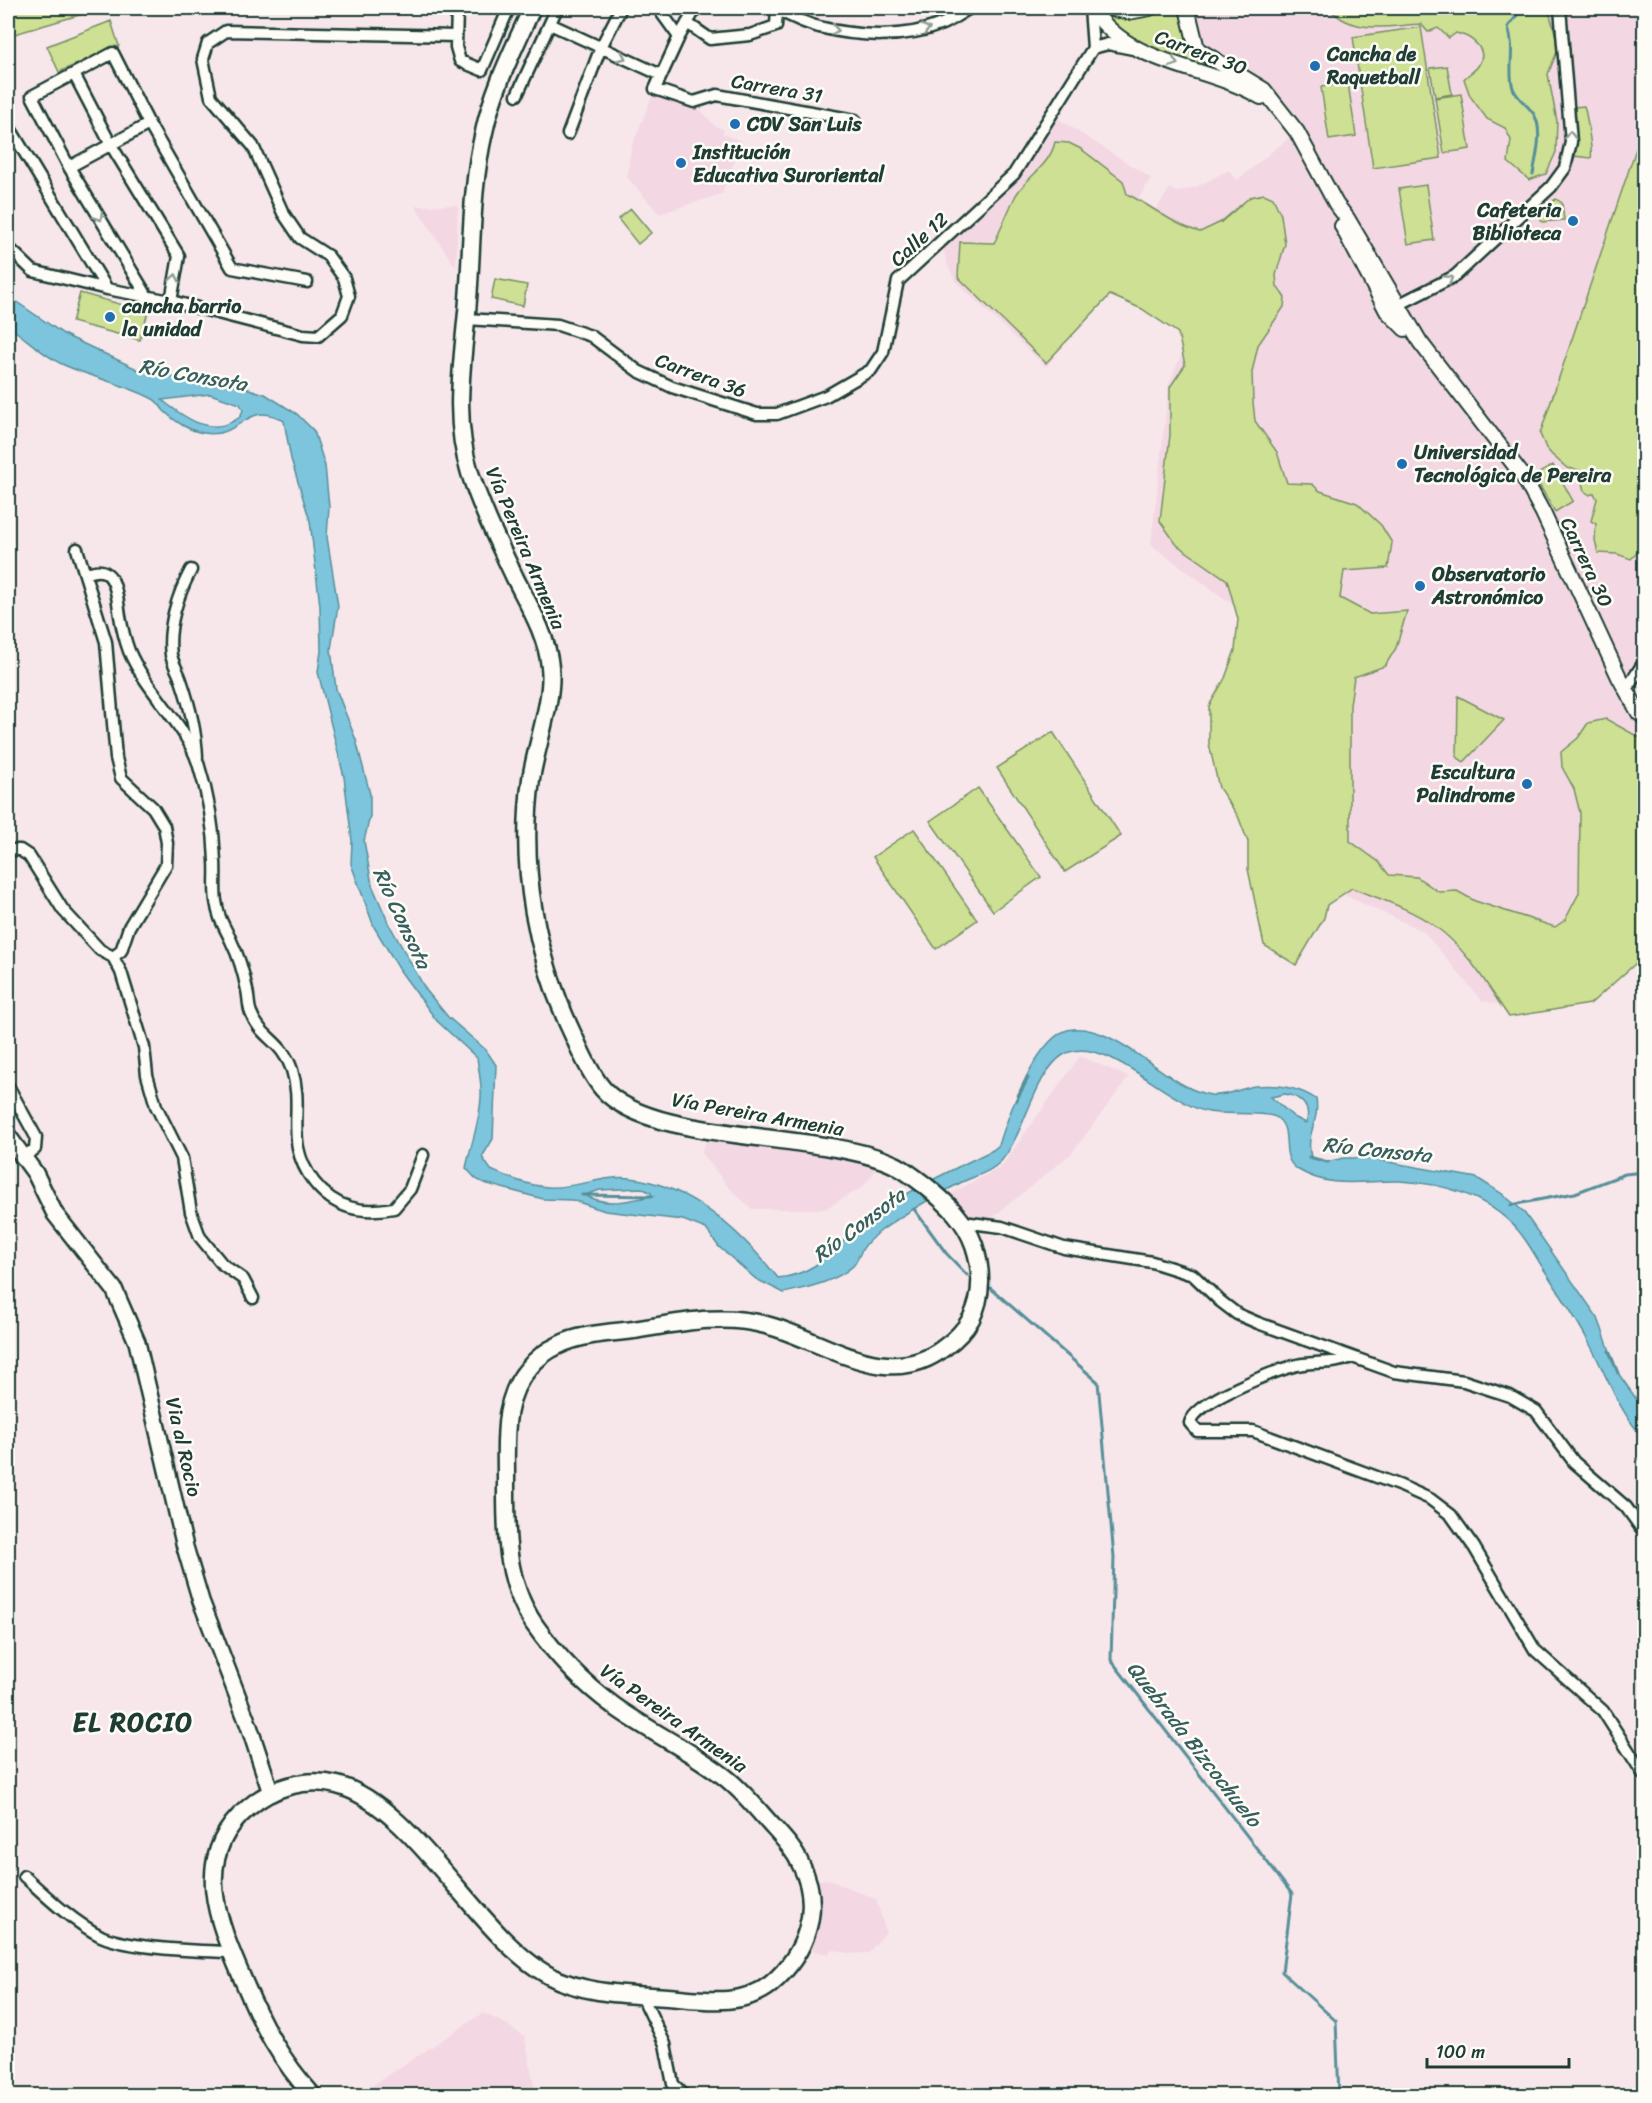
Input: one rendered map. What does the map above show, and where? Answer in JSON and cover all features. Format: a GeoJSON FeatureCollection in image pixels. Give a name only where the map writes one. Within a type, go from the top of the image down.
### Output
{"type":"FeatureCollection","features":[{"type":"Feature","properties":{"kind":"main road","name":"Vía Pereira Armenia"},"geometry":{"type":"LineString","coordinates":[[312,2095],[270,2040],[231,1952],[215,1905],[215,1861],[225,1834],[257,1800],[295,1784],[318,1782],[345,1787],[359,1794],[392,1819],[487,1922],[540,1970],[572,1985],[718,2001],[760,1992],[792,1961],[805,1941],[811,1920],[810,1892],[805,1870],[789,1846],[739,1789],[715,1770],[624,1713],[597,1693],[533,1622],[512,1577],[507,1542],[506,1437],[513,1390],[532,1364],[558,1345],[580,1338],[698,1320],[728,1318],[770,1325],[857,1361],[893,1366],[927,1360],[963,1331],[974,1314],[979,1297],[981,1276],[976,1252],[963,1222],[943,1200],[896,1165],[844,1149],[695,1128],[641,1113],[617,1101],[602,1089],[583,1057],[562,1012],[542,956],[531,887],[527,822],[532,776],[550,688],[550,657],[541,631],[485,514],[463,449],[459,413],[460,369],[467,319],[473,202],[483,134],[501,78],[532,8]]}},
{"type":"Feature","properties":{"kind":"main road","name":"Via al Rocio"},"geometry":{"type":"LineString","coordinates":[[8,1136],[35,1173],[55,1214],[114,1289],[137,1342],[185,1547],[201,1601],[252,1735],[271,1793]]}},
{"type":"Feature","properties":{"kind":"street"},"geometry":{"type":"LineString","coordinates":[[457,8],[456,36],[460,61],[482,70],[509,8]]}},
{"type":"Feature","properties":{"kind":"street"},"geometry":{"type":"LineString","coordinates":[[517,95],[557,8]]}},
{"type":"Feature","properties":{"kind":"street"},"geometry":{"type":"LineString","coordinates":[[568,134],[601,47],[621,8]]}},
{"type":"Feature","properties":{"kind":"street"},"geometry":{"type":"LineString","coordinates":[[658,8],[679,37]]}},
{"type":"Feature","properties":{"kind":"street"},"geometry":{"type":"LineString","coordinates":[[550,24],[661,75],[696,8]]}},
{"type":"Feature","properties":{"kind":"street"},"geometry":{"type":"LineString","coordinates":[[687,23],[710,39],[750,35],[776,26],[776,8],[818,27],[859,34],[898,33],[930,28],[970,8]]}},
{"type":"Feature","properties":{"kind":"street"},"geometry":{"type":"LineString","coordinates":[[1091,8],[1093,48],[1108,44],[1136,49]]}},
{"type":"Feature","properties":{"kind":"street","name":"Carrera 30"},"geometry":{"type":"LineString","coordinates":[[1091,8],[1106,28],[1136,49],[1238,85],[1275,106]]}},
{"type":"Feature","properties":{"kind":"street"},"geometry":{"type":"LineString","coordinates":[[1108,8],[1128,12],[1150,8]]}},
{"type":"Feature","properties":{"kind":"street","name":"Carrera 30"},"geometry":{"type":"LineString","coordinates":[[1187,8],[1197,50],[1214,62],[1256,84],[1296,132],[1336,204],[1347,218],[1392,308],[1523,476],[1543,513],[1626,690],[1644,717]]}},
{"type":"Feature","properties":{"kind":"street"},"geometry":{"type":"LineString","coordinates":[[1392,308],[1455,276],[1551,187],[1565,168],[1569,156],[1571,132],[1560,8]]}},
{"type":"Feature","properties":{"kind":"street"},"geometry":{"type":"LineString","coordinates":[[8,247],[33,271],[107,289],[171,301],[303,335],[318,336],[342,315],[349,296],[344,278],[328,256],[300,238],[283,213],[253,146],[233,126],[211,97],[202,60],[208,43],[226,31],[456,36]]}},
{"type":"Feature","properties":{"kind":"street","name":"Calle 12"},"geometry":{"type":"LineString","coordinates":[[757,414],[777,414],[794,409],[826,396],[871,370],[883,352],[888,337],[898,281],[1014,174],[1093,48]]}},
{"type":"Feature","properties":{"kind":"street"},"geometry":{"type":"LineString","coordinates":[[147,296],[69,167],[32,96],[112,53],[149,124],[232,268],[307,282]]}},
{"type":"Feature","properties":{"kind":"street"},"geometry":{"type":"LineString","coordinates":[[74,74],[111,145],[179,255],[171,301]]}},
{"type":"Feature","properties":{"kind":"street","name":"Carrera 31"},"geometry":{"type":"LineString","coordinates":[[661,75],[655,89],[694,102],[717,95],[855,120]]}},
{"type":"Feature","properties":{"kind":"street"},"geometry":{"type":"LineString","coordinates":[[69,167],[149,124]]}},
{"type":"Feature","properties":{"kind":"street"},"geometry":{"type":"LineString","coordinates":[[8,131],[11,130],[107,289]]}},
{"type":"Feature","properties":{"kind":"street","name":"Carrera 36"},"geometry":{"type":"LineString","coordinates":[[467,319],[558,324],[591,336],[638,371],[672,387],[757,414]]}},
{"type":"Feature","properties":{"kind":"street"},"geometry":{"type":"LineString","coordinates":[[77,549],[106,642],[116,758],[121,778],[153,808],[164,826],[167,843],[166,865],[129,927],[121,951],[112,957]]}},
{"type":"Feature","properties":{"kind":"street"},"geometry":{"type":"LineString","coordinates":[[190,570],[178,600],[172,626],[171,652],[181,681],[196,742],[197,760],[213,829],[214,885],[220,924],[232,942],[248,992],[250,1011],[257,1026],[286,1053],[297,1096],[294,1131],[297,1149],[313,1181],[329,1199],[354,1210],[375,1212],[394,1208],[410,1189],[423,1155]]}},
{"type":"Feature","properties":{"kind":"street"},"geometry":{"type":"LineString","coordinates":[[86,574],[97,571],[106,574],[114,582],[118,594],[122,630],[130,652],[144,680],[197,760]]}},
{"type":"Feature","properties":{"kind":"street"},"geometry":{"type":"LineString","coordinates":[[1626,690],[1644,662]]}},
{"type":"Feature","properties":{"kind":"street"},"geometry":{"type":"LineString","coordinates":[[8,850],[20,850],[29,856],[63,910],[100,950],[112,957],[121,972],[144,1047],[147,1075],[156,1106],[182,1158],[191,1212],[200,1237],[222,1264],[243,1279],[253,1298]]}},
{"type":"Feature","properties":{"kind":"street"},"geometry":{"type":"LineString","coordinates":[[8,1086],[36,1137],[35,1149],[23,1157]]}},
{"type":"Feature","properties":{"kind":"street"},"geometry":{"type":"LineString","coordinates":[[963,1222],[1002,1227],[1064,1248],[1152,1262],[1193,1275],[1237,1314],[1394,1372],[1464,1381],[1519,1401],[1536,1411],[1574,1462],[1626,1506],[1644,1532]]}},
{"type":"Feature","properties":{"kind":"street"},"geometry":{"type":"LineString","coordinates":[[1352,1357],[1339,1363],[1298,1365],[1232,1391],[1199,1408],[1190,1423],[1197,1431],[1253,1431],[1401,1486],[1430,1499],[1451,1515],[1480,1556],[1535,1650],[1603,1711],[1644,1775]]}},
{"type":"Feature","properties":{"kind":"street"},"geometry":{"type":"LineString","coordinates":[[24,1876],[49,1900],[102,1936],[136,1944],[231,1952]]}},
{"type":"Feature","properties":{"kind":"street"},"geometry":{"type":"LineString","coordinates":[[641,1994],[665,2044],[673,2084],[685,2096]]}},
{"type":"Feature","properties":{"kind":"shaded area","name":"Universidad Tecnológica de Pereira"},"geometry":{"type":"Polygon","coordinates":[[[1187,8],[1644,8],[1644,938],[1508,1006],[1482,1001],[1423,931],[1271,862],[1260,669],[1239,609],[1151,545],[1169,383],[1190,335],[1109,288],[1046,367],[955,281],[947,263],[942,242],[1014,174],[1052,115],[1151,178],[1139,198],[1156,209],[1170,188],[1176,192],[1196,187],[1229,170],[1237,180],[1296,132],[1283,113],[1202,55],[1187,8]]]}},
{"type":"Feature","properties":{"kind":"shaded area","name":"Institución Educativa Suroriental"},"geometry":{"type":"Polygon","coordinates":[[[655,89],[694,102],[714,125],[724,130],[723,134],[742,141],[722,194],[659,214],[627,177],[631,148],[655,89]]]}},
{"type":"Feature","properties":{"kind":"shaded area"},"geometry":{"type":"Polygon","coordinates":[[[458,205],[456,268],[415,206],[458,205]]]}},
{"type":"Feature","properties":{"kind":"shaded area"},"geometry":{"type":"Polygon","coordinates":[[[1080,1056],[1129,1077],[1072,1153],[991,1219],[964,1219],[946,1196],[1001,1167],[1080,1056]]]}},
{"type":"Feature","properties":{"kind":"shaded area"},"geometry":{"type":"Polygon","coordinates":[[[710,1134],[880,1164],[864,1186],[825,1209],[752,1209],[729,1188],[701,1152],[710,1134]]]}},
{"type":"Feature","properties":{"kind":"shaded area"},"geometry":{"type":"Polygon","coordinates":[[[827,1879],[876,1899],[886,1932],[869,1953],[851,1954],[831,1949],[829,1954],[802,1949],[813,1881],[827,1879]]]}},
{"type":"Feature","properties":{"kind":"shaded area"},"geometry":{"type":"Polygon","coordinates":[[[483,2013],[506,2024],[527,2039],[525,2038],[536,2095],[358,2095],[483,2013]]]}},
{"type":"Feature","properties":{"kind":"green space"},"geometry":{"type":"Polygon","coordinates":[[[8,8],[103,8],[8,36],[8,8]]]}},
{"type":"Feature","properties":{"kind":"green space"},"geometry":{"type":"Polygon","coordinates":[[[1092,8],[1187,8],[1194,43],[1256,84],[1148,54],[1092,8]]]}},
{"type":"Feature","properties":{"kind":"green space"},"geometry":{"type":"Polygon","coordinates":[[[1327,8],[1548,8],[1559,47],[1548,74],[1557,121],[1556,152],[1546,174],[1529,180],[1508,162],[1511,140],[1505,128],[1487,119],[1470,96],[1464,79],[1478,66],[1482,54],[1472,40],[1456,33],[1449,38],[1438,28],[1428,32],[1421,24],[1364,26],[1343,20],[1327,8]]]}},
{"type":"Feature","properties":{"kind":"green space"},"geometry":{"type":"Polygon","coordinates":[[[111,21],[119,46],[59,72],[47,46],[111,21]]]}},
{"type":"Feature","properties":{"kind":"green space"},"geometry":{"type":"Polygon","coordinates":[[[1421,27],[1441,158],[1373,168],[1353,37],[1421,27]]]}},
{"type":"Feature","properties":{"kind":"green space"},"geometry":{"type":"Polygon","coordinates":[[[1447,66],[1452,94],[1435,97],[1430,68],[1447,66]]]}},
{"type":"Feature","properties":{"kind":"green space"},"geometry":{"type":"Polygon","coordinates":[[[1348,83],[1356,136],[1329,140],[1321,87],[1348,83]]]}},
{"type":"Feature","properties":{"kind":"green space"},"geometry":{"type":"Polygon","coordinates":[[[1461,94],[1470,149],[1444,153],[1435,98],[1461,94]]]}},
{"type":"Feature","properties":{"kind":"green space"},"geometry":{"type":"Polygon","coordinates":[[[1584,106],[1591,158],[1574,156],[1574,107],[1584,106]]]}},
{"type":"Feature","properties":{"kind":"green space"},"geometry":{"type":"Polygon","coordinates":[[[1644,125],[1644,546],[1631,559],[1617,554],[1598,553],[1595,540],[1596,524],[1591,521],[1597,499],[1594,493],[1590,495],[1584,491],[1579,470],[1567,468],[1552,455],[1540,434],[1644,125]]]}},
{"type":"Feature","properties":{"kind":"green space"},"geometry":{"type":"Polygon","coordinates":[[[1055,142],[1069,143],[1081,149],[1123,181],[1127,194],[1190,229],[1200,232],[1221,222],[1250,197],[1264,194],[1273,198],[1281,215],[1285,244],[1276,275],[1277,286],[1285,298],[1284,307],[1258,345],[1252,372],[1255,421],[1277,452],[1287,483],[1312,484],[1320,491],[1357,503],[1381,525],[1392,543],[1388,568],[1344,571],[1340,598],[1370,614],[1407,611],[1396,648],[1385,666],[1354,677],[1350,705],[1350,841],[1379,862],[1389,875],[1417,877],[1439,892],[1457,891],[1475,901],[1555,927],[1565,920],[1579,893],[1580,813],[1574,789],[1562,767],[1561,752],[1578,738],[1588,723],[1606,719],[1644,740],[1644,956],[1590,1004],[1509,1017],[1476,969],[1447,936],[1417,915],[1352,888],[1327,905],[1324,918],[1296,965],[1264,945],[1248,869],[1248,842],[1238,816],[1219,788],[1209,744],[1209,706],[1225,678],[1235,650],[1238,619],[1227,580],[1177,545],[1160,521],[1170,435],[1170,387],[1185,365],[1178,333],[1142,309],[1110,295],[1046,363],[958,277],[960,242],[994,243],[1016,195],[1044,164],[1055,142]]]}},
{"type":"Feature","properties":{"kind":"green space"},"geometry":{"type":"Polygon","coordinates":[[[1426,185],[1434,240],[1408,244],[1399,189],[1426,185]]]}},
{"type":"Feature","properties":{"kind":"green space"},"geometry":{"type":"Polygon","coordinates":[[[1556,199],[1562,203],[1564,220],[1542,222],[1537,213],[1556,199]]]}},
{"type":"Feature","properties":{"kind":"green space"},"geometry":{"type":"Polygon","coordinates":[[[631,209],[651,233],[638,244],[618,219],[631,209]]]}},
{"type":"Feature","properties":{"kind":"green space"},"geometry":{"type":"Polygon","coordinates":[[[495,279],[527,285],[523,306],[491,299],[495,279]]]}},
{"type":"Feature","properties":{"kind":"green space","name":"cancha barrio la unidad"},"geometry":{"type":"Polygon","coordinates":[[[80,293],[148,312],[140,340],[72,322],[80,293]]]}},
{"type":"Feature","properties":{"kind":"green space"},"geometry":{"type":"Polygon","coordinates":[[[1553,465],[1573,501],[1555,512],[1534,476],[1553,465]]]}},
{"type":"Feature","properties":{"kind":"green space"},"geometry":{"type":"Polygon","coordinates":[[[1458,696],[1504,720],[1464,762],[1457,757],[1458,696]]]}},
{"type":"Feature","properties":{"kind":"green space"},"geometry":{"type":"Polygon","coordinates":[[[1053,732],[1121,836],[1065,872],[997,768],[1053,732]]]}},
{"type":"Feature","properties":{"kind":"green space"},"geometry":{"type":"Polygon","coordinates":[[[978,788],[1041,877],[993,911],[930,821],[978,788]]]}},
{"type":"Feature","properties":{"kind":"green space"},"geometry":{"type":"Polygon","coordinates":[[[914,829],[977,920],[936,949],[873,857],[914,829]]]}},
{"type":"Feature","properties":{"kind":"water"},"geometry":{"type":"Polygon","coordinates":[[[8,296],[65,335],[139,370],[205,383],[236,385],[265,394],[297,414],[314,431],[325,466],[329,507],[327,537],[338,606],[331,649],[336,689],[356,740],[370,794],[370,816],[364,841],[372,885],[389,924],[426,990],[448,1017],[486,1050],[496,1065],[493,1139],[482,1157],[491,1170],[526,1183],[548,1187],[620,1178],[652,1182],[674,1190],[713,1214],[748,1244],[778,1278],[793,1275],[816,1265],[865,1222],[895,1201],[993,1150],[999,1145],[1026,1077],[1048,1044],[1060,1033],[1073,1029],[1091,1031],[1118,1042],[1175,1080],[1201,1093],[1222,1095],[1255,1086],[1271,1086],[1295,1089],[1316,1099],[1316,1114],[1310,1141],[1311,1157],[1326,1162],[1344,1158],[1366,1158],[1477,1178],[1501,1193],[1523,1211],[1598,1318],[1618,1373],[1644,1410],[1644,1439],[1612,1391],[1582,1329],[1565,1301],[1523,1237],[1499,1212],[1473,1197],[1430,1184],[1399,1181],[1335,1182],[1309,1176],[1291,1164],[1285,1129],[1277,1118],[1200,1110],[1122,1063],[1091,1051],[1076,1050],[1063,1055],[1053,1064],[1037,1089],[1010,1149],[998,1164],[891,1223],[868,1242],[846,1272],[820,1284],[784,1293],[756,1279],[719,1247],[706,1229],[683,1220],[605,1211],[572,1200],[543,1199],[476,1179],[466,1168],[480,1106],[481,1088],[477,1058],[437,1021],[401,972],[374,927],[351,864],[352,841],[344,777],[318,672],[321,651],[320,606],[310,521],[291,459],[284,421],[271,415],[261,414],[216,434],[193,430],[172,418],[153,399],[57,362],[8,326],[8,296]],[[210,394],[162,400],[180,414],[209,426],[230,423],[240,417],[243,410],[240,404],[210,394]],[[1285,1094],[1271,1097],[1294,1117],[1306,1123],[1306,1107],[1300,1100],[1285,1094]],[[642,1188],[600,1190],[585,1195],[592,1199],[609,1202],[651,1196],[651,1193],[642,1188]]]}},
{"type":"Feature","properties":{"kind":"waterway"},"geometry":{"type":"LineString","coordinates":[[1511,8],[1518,14],[1508,27],[1511,44],[1511,81],[1515,92],[1533,113],[1538,126],[1539,134],[1533,174]]}},
{"type":"Feature","properties":{"kind":"waterway"},"geometry":{"type":"LineString","coordinates":[[1643,445],[1644,441]]}},
{"type":"Feature","properties":{"kind":"waterway","name":"Río Consota"},"geometry":{"type":"LineString","coordinates":[[1016,1101],[1028,1078]]}},
{"type":"Feature","properties":{"kind":"waterway","name":"Río Consota"},"geometry":{"type":"LineString","coordinates":[[1309,1157],[1328,1162]]}},
{"type":"Feature","properties":{"kind":"waterway"},"geometry":{"type":"LineString","coordinates":[[1511,1205],[1575,1193],[1625,1174],[1644,1172]]}},
{"type":"Feature","properties":{"kind":"waterway","name":"Río Consota"},"geometry":{"type":"LineString","coordinates":[[582,1195],[653,1196]]}},
{"type":"Feature","properties":{"kind":"waterway"},"geometry":{"type":"LineString","coordinates":[[914,1209],[946,1253],[967,1275]]}},
{"type":"Feature","properties":{"kind":"waterway","name":"Quebrada Bizcochuelo"},"geometry":{"type":"LineString","coordinates":[[987,1285],[1098,1382],[1114,1557],[1111,1660],[1292,1894],[1282,1972],[1336,2021],[1339,2096]]}},
{"type":"Feature","properties":{"kind":"waterway","name":"Río Consota"},"geometry":{"type":"LineString","coordinates":[[1609,1351],[1618,1373]]}},
{"type":"Feature","properties":{"kind":"place","name":"Cancha de Raquetball"},"geometry":{"type":"Point","coordinates":[1315,66]}},
{"type":"Feature","properties":{"kind":"place","name":"CDV San Luis"},"geometry":{"type":"Point","coordinates":[735,124]}},
{"type":"Feature","properties":{"kind":"place","name":"Institución Educativa Suroriental"},"geometry":{"type":"Point","coordinates":[681,163]}},
{"type":"Feature","properties":{"kind":"place","name":"Cafeteria Biblioteca"},"geometry":{"type":"Point","coordinates":[1573,221]}},
{"type":"Feature","properties":{"kind":"place","name":"cancha barrio la unidad"},"geometry":{"type":"Point","coordinates":[110,317]}},
{"type":"Feature","properties":{"kind":"place","name":"Universidad Tecnológica de Pereira"},"geometry":{"type":"Point","coordinates":[1402,464]}},
{"type":"Feature","properties":{"kind":"place","name":"Observatorio Astronómico"},"geometry":{"type":"Point","coordinates":[1420,586]}},
{"type":"Feature","properties":{"kind":"place","name":"Escultura Palindrome"},"geometry":{"type":"Point","coordinates":[1527,784]}},
{"type":"Feature","properties":{"kind":"district","name":"EL ROCIO"},"geometry":{"type":"Point","coordinates":[133,1722]}}]}
